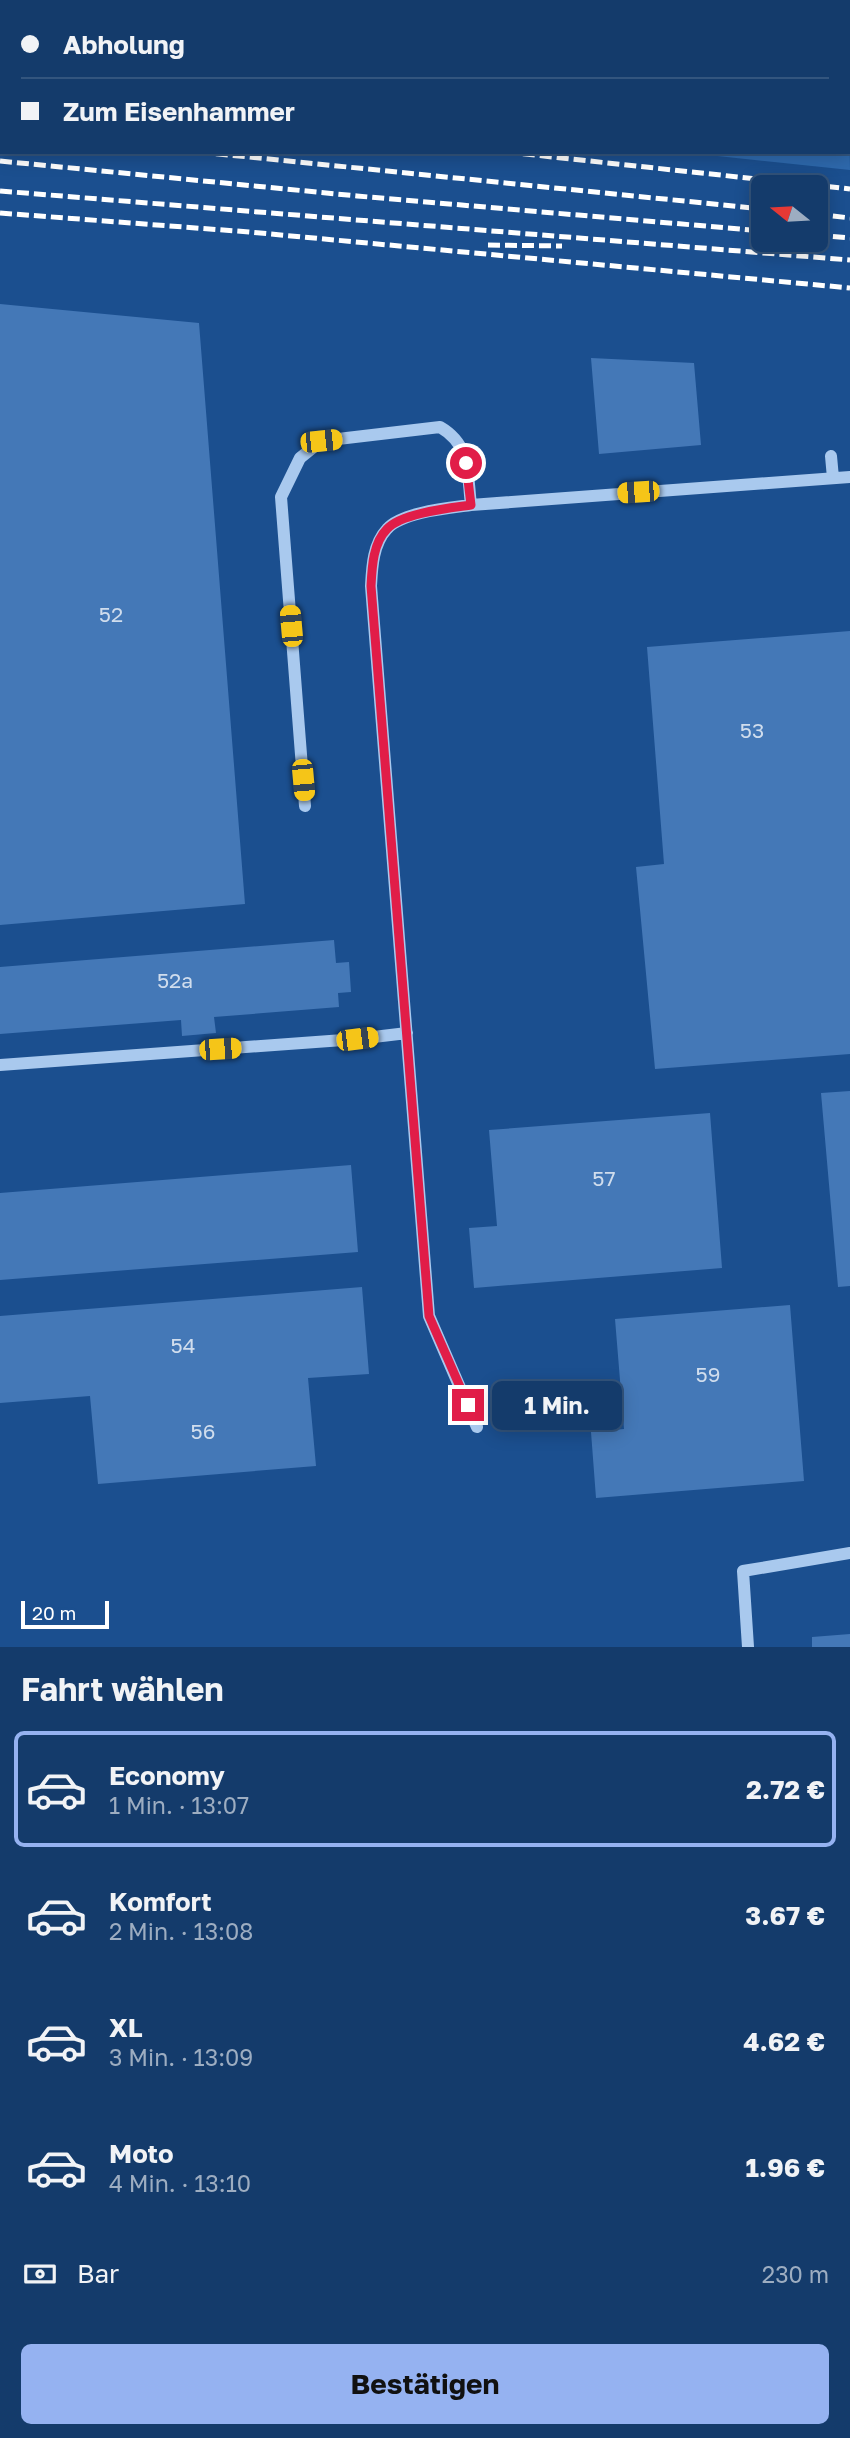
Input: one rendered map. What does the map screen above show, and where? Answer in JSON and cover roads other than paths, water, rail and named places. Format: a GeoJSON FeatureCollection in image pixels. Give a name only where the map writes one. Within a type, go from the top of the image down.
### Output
{"type":"FeatureCollection","features":[{"type":"Feature","properties":{"kind":"street"},"geometry":{"type":"LineString","coordinates":[[305,806],[281,497],[300,458],[321,441],[440,428],[453,435],[462,447],[471,505]]}},
{"type":"Feature","properties":{"kind":"street"},"geometry":{"type":"LineString","coordinates":[[831,456],[833,478]]}},
{"type":"Feature","properties":{"kind":"street"},"geometry":{"type":"LineString","coordinates":[[477,1427],[429,1316],[371,586],[372,567],[382,537],[394,523],[431,511],[471,505],[850,477]]}},
{"type":"Feature","properties":{"kind":"street"},"geometry":{"type":"LineString","coordinates":[[0,1065],[407,1033]]}},
{"type":"Feature","properties":{"kind":"street"},"geometry":{"type":"LineString","coordinates":[[748,1647],[743,1571],[850,1553]]}},
{"type":"Feature","properties":{"kind":"railway"},"geometry":{"type":"LineString","coordinates":[[219,154],[751,208]]}},
{"type":"Feature","properties":{"kind":"railway"},"geometry":{"type":"LineString","coordinates":[[525,154],[850,189]]}},
{"type":"Feature","properties":{"kind":"railway"},"geometry":{"type":"LineString","coordinates":[[0,161],[357,196],[751,230]]}},
{"type":"Feature","properties":{"kind":"railway"},"geometry":{"type":"LineString","coordinates":[[0,191],[850,260]]}},
{"type":"Feature","properties":{"kind":"railway"},"geometry":{"type":"LineString","coordinates":[[0,213],[249,232],[850,288]]}},
{"type":"Feature","properties":{"kind":"railway"},"geometry":{"type":"LineString","coordinates":[[828,215],[850,218]]}},
{"type":"Feature","properties":{"kind":"railway"},"geometry":{"type":"LineString","coordinates":[[828,236],[850,238]]}},
{"type":"Feature","properties":{"kind":"railway"},"geometry":{"type":"LineString","coordinates":[[488,245],[562,246]]}}]}
